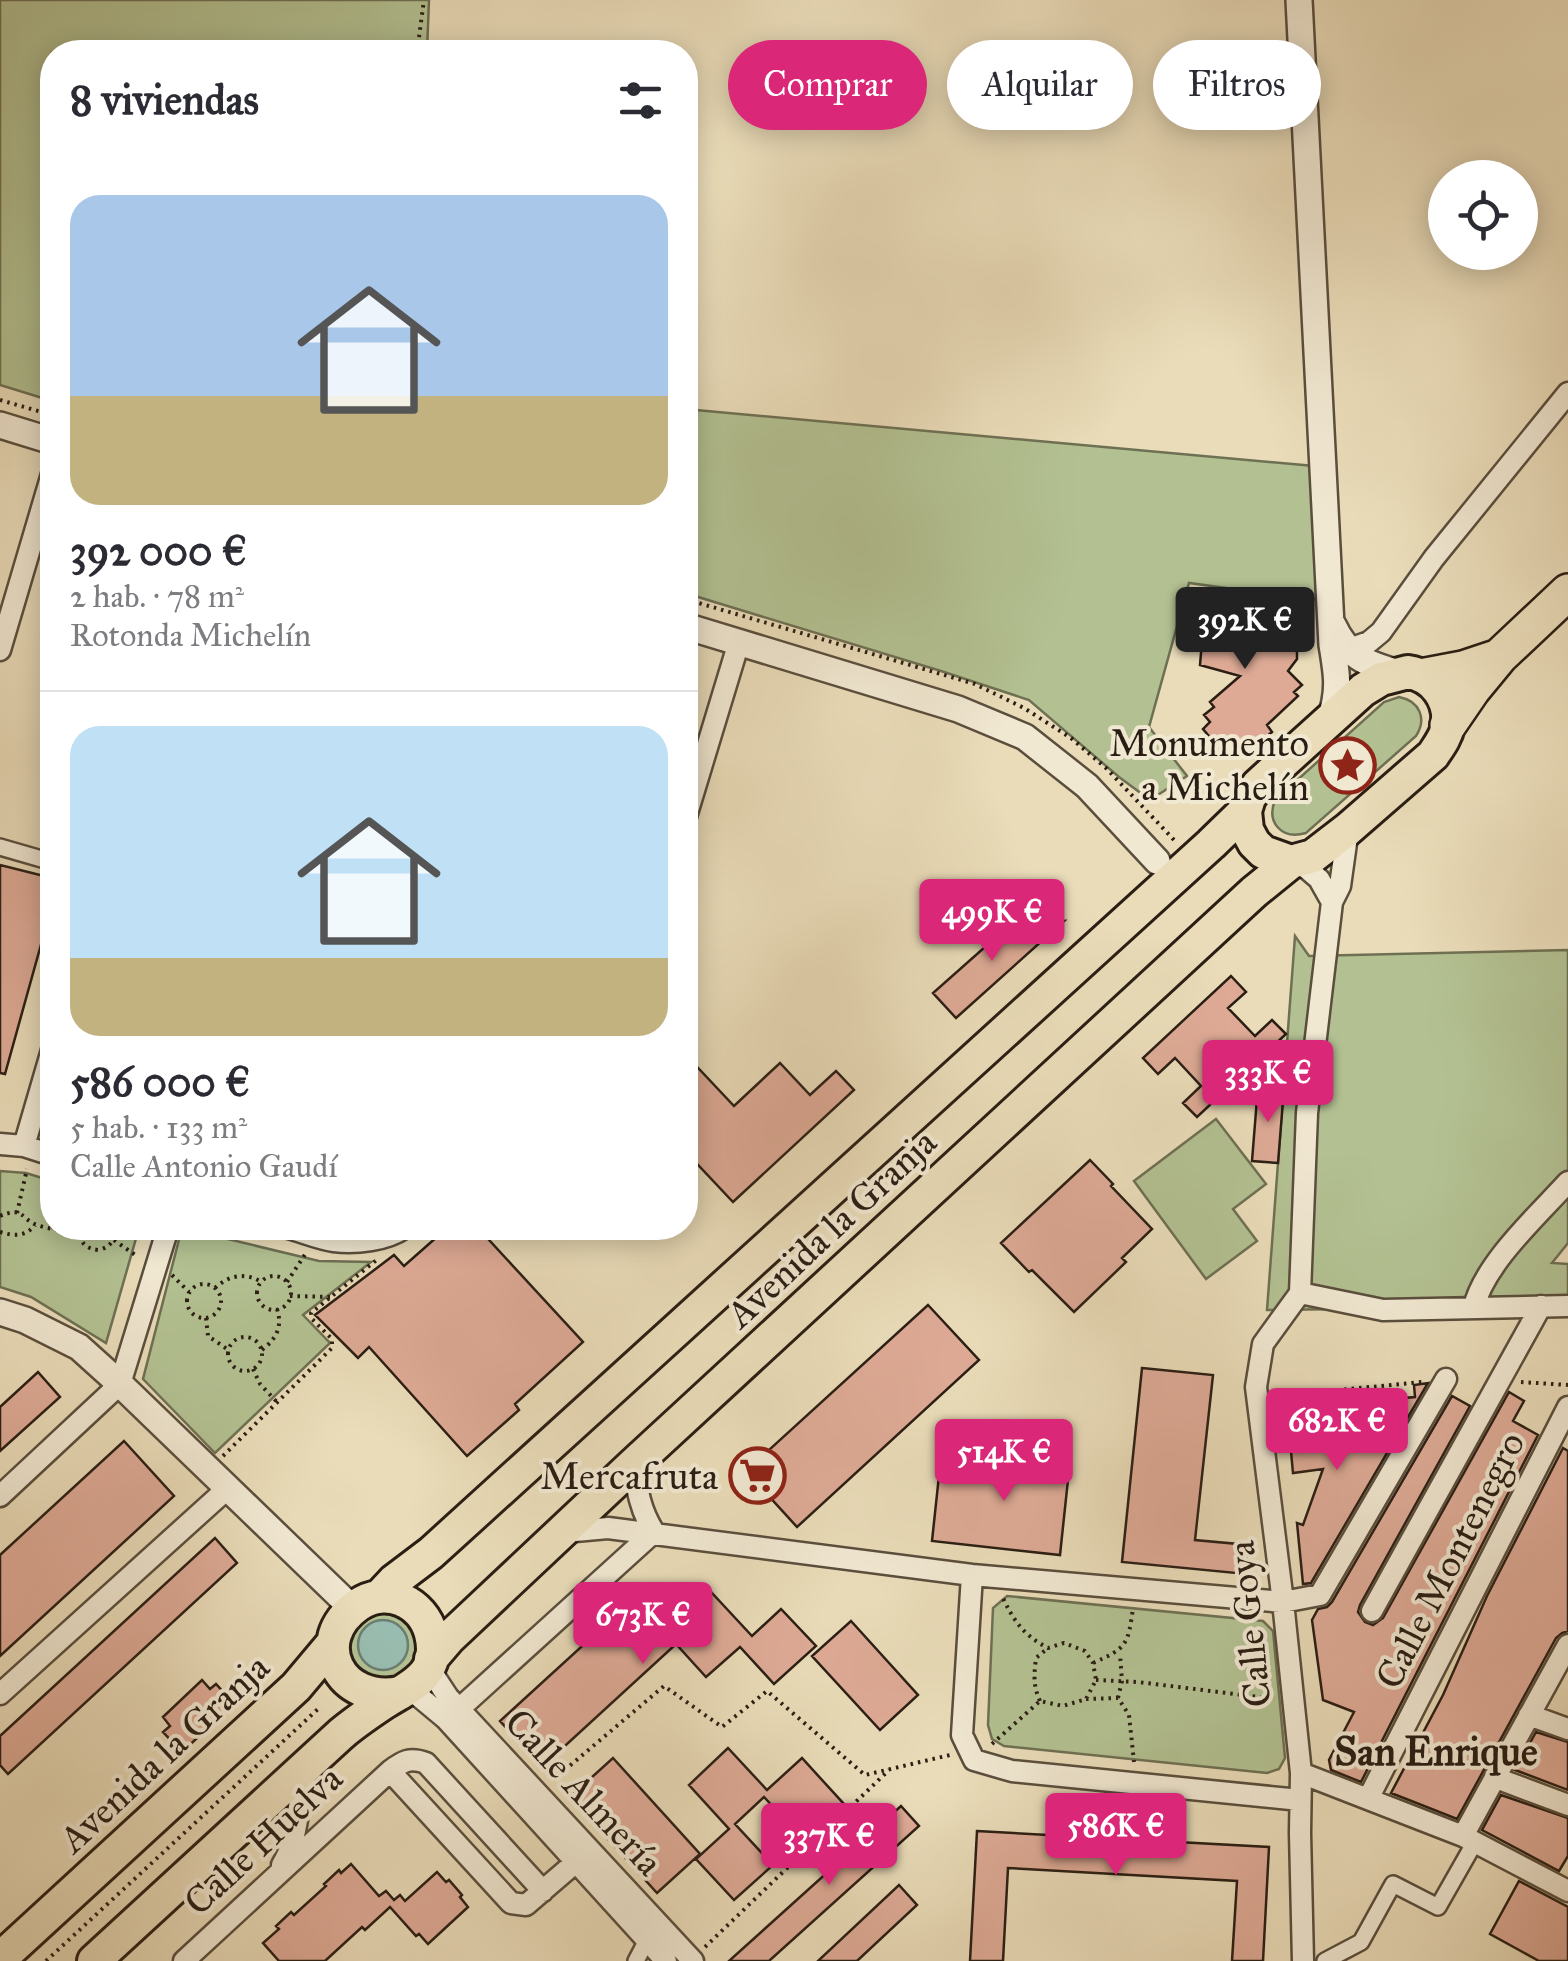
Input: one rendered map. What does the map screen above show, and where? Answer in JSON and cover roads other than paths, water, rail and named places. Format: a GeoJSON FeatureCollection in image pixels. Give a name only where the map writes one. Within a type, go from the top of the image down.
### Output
{"type":"FeatureCollection","features":[{"type":"Feature","properties":{"kind":"highway"},"geometry":{"type":"LineString","coordinates":[[1448,725],[1500,656],[1568,592]]}},
{"type":"Feature","properties":{"kind":"highway"},"geometry":{"type":"LineString","coordinates":[[1403,673],[1463,669],[1500,656]]}},
{"type":"Feature","properties":{"kind":"main road","name":"Avenida la Granja"},"geometry":{"type":"LineString","coordinates":[[0,1959],[296,1686],[333,1643],[343,1617],[432,1553],[1155,895],[1184,846],[1244,811],[1258,785],[1363,690],[1403,673]]}},
{"type":"Feature","properties":{"kind":"main road"},"geometry":{"type":"LineString","coordinates":[[1403,673],[1436,686],[1448,725]]}},
{"type":"Feature","properties":{"kind":"main road","name":"Avenida la Granja"},"geometry":{"type":"LineString","coordinates":[[94,1961],[307,1765],[362,1717],[417,1677],[450,1638],[634,1464],[1240,906],[1294,861],[1313,856],[1432,755],[1448,725]]}},
{"type":"Feature","properties":{"kind":"main road"},"geometry":{"type":"LineString","coordinates":[[1244,811],[1246,830],[1254,843],[1263,852],[1294,861]]}},
{"type":"Feature","properties":{"kind":"main road"},"geometry":{"type":"LineString","coordinates":[[333,1643],[339,1670],[354,1687],[373,1695],[385,1696],[417,1677],[432,1636],[428,1623],[418,1610],[392,1597],[366,1603]]}},
{"type":"Feature","properties":{"kind":"street"},"geometry":{"type":"LineString","coordinates":[[1299,0],[1338,694],[1330,720]]}},
{"type":"Feature","properties":{"kind":"street"},"geometry":{"type":"LineString","coordinates":[[1348,650],[1369,642],[1381,632],[1434,558],[1568,394]]}},
{"type":"Feature","properties":{"kind":"street"},"geometry":{"type":"LineString","coordinates":[[0,425],[40,437]]}},
{"type":"Feature","properties":{"kind":"street"},"geometry":{"type":"LineString","coordinates":[[0,650],[40,515]]}},
{"type":"Feature","properties":{"kind":"street"},"geometry":{"type":"LineString","coordinates":[[1331,622],[1348,650],[1361,660],[1403,673]]}},
{"type":"Feature","properties":{"kind":"street"},"geometry":{"type":"LineString","coordinates":[[698,630],[958,709],[1025,737],[1088,786],[1156,861],[1172,865],[1184,846]]}},
{"type":"Feature","properties":{"kind":"street"},"geometry":{"type":"LineString","coordinates":[[1381,632],[1380,642],[1403,673]]}},
{"type":"Feature","properties":{"kind":"street"},"geometry":{"type":"LineString","coordinates":[[698,777],[739,642]]}},
{"type":"Feature","properties":{"kind":"street"},"geometry":{"type":"LineString","coordinates":[[1348,828],[1340,886],[1332,902],[1307,1113],[1300,1293],[1383,1310],[1568,1306]]}},
{"type":"Feature","properties":{"kind":"street"},"geometry":{"type":"LineString","coordinates":[[0,847],[40,859]]}},
{"type":"Feature","properties":{"kind":"street"},"geometry":{"type":"LineString","coordinates":[[1155,895],[1156,861]]}},
{"type":"Feature","properties":{"kind":"street"},"geometry":{"type":"LineString","coordinates":[[1294,861],[1319,879],[1332,902]]}},
{"type":"Feature","properties":{"kind":"street"},"geometry":{"type":"LineString","coordinates":[[28,1147],[40,1098]]}},
{"type":"Feature","properties":{"kind":"street"},"geometry":{"type":"LineString","coordinates":[[0,1144],[40,1151]]}},
{"type":"Feature","properties":{"kind":"street"},"geometry":{"type":"LineString","coordinates":[[1474,1307],[1476,1296],[1496,1262],[1568,1182]]}},
{"type":"Feature","properties":{"kind":"street"},"geometry":{"type":"LineString","coordinates":[[0,1496],[120,1384],[164,1240]]}},
{"type":"Feature","properties":{"kind":"street","name":"Calle Goya"},"geometry":{"type":"LineString","coordinates":[[1300,1293],[1264,1344],[1256,1387],[1301,1773],[1303,1961]]}},
{"type":"Feature","properties":{"kind":"street"},"geometry":{"type":"LineString","coordinates":[[1372,1611],[1542,1306]]}},
{"type":"Feature","properties":{"kind":"street"},"geometry":{"type":"LineString","coordinates":[[0,1312],[79,1347],[218,1479],[366,1603]]}},
{"type":"Feature","properties":{"kind":"street"},"geometry":{"type":"LineString","coordinates":[[562,1532],[608,1528],[654,1532],[982,1576],[1283,1602],[1320,1595],[1446,1380]]}},
{"type":"Feature","properties":{"kind":"street","name":"Calle Montenegro"},"geometry":{"type":"LineString","coordinates":[[1368,1799],[1568,1408]]}},
{"type":"Feature","properties":{"kind":"street"},"geometry":{"type":"LineString","coordinates":[[634,1464],[638,1499],[654,1532]]}},
{"type":"Feature","properties":{"kind":"street"},"geometry":{"type":"LineString","coordinates":[[0,1694],[218,1479]]}},
{"type":"Feature","properties":{"kind":"street"},"geometry":{"type":"LineString","coordinates":[[459,1709],[654,1532]]}},
{"type":"Feature","properties":{"kind":"street"},"geometry":{"type":"LineString","coordinates":[[982,1576],[962,1735],[971,1756],[1012,1771],[1300,1800]]}},
{"type":"Feature","properties":{"kind":"street"},"geometry":{"type":"LineString","coordinates":[[1326,1961],[1361,1942],[1393,1884],[1438,1907],[1496,1778],[1568,1645]]}},
{"type":"Feature","properties":{"kind":"street","name":"Calle Almería"},"geometry":{"type":"LineString","coordinates":[[417,1677],[448,1697],[693,1960]]}},
{"type":"Feature","properties":{"kind":"street","name":"Calle Almería"},"geometry":{"type":"LineString","coordinates":[[417,1677],[446,1720],[666,1961]]}},
{"type":"Feature","properties":{"kind":"street"},"geometry":{"type":"LineString","coordinates":[[1529,1715],[1568,1730]]}},
{"type":"Feature","properties":{"kind":"street","name":"Calle Huelva"},"geometry":{"type":"LineString","coordinates":[[184,1961],[390,1771],[403,1761],[414,1759],[426,1764],[543,1890],[526,1905],[510,1903],[390,1771]]}},
{"type":"Feature","properties":{"kind":"street"},"geometry":{"type":"LineString","coordinates":[[276,1876],[290,1852],[297,1828],[299,1796],[307,1765]]}},
{"type":"Feature","properties":{"kind":"street"},"geometry":{"type":"LineString","coordinates":[[1301,1773],[1469,1839],[1568,1891]]}},
{"type":"Feature","properties":{"kind":"street"},"geometry":{"type":"LineString","coordinates":[[1496,1778],[1568,1806]]}},
{"type":"Feature","properties":{"kind":"street"},"geometry":{"type":"LineString","coordinates":[[543,1890],[576,1862]]}},
{"type":"Feature","properties":{"kind":"street"},"geometry":{"type":"LineString","coordinates":[[636,1961],[646,1940]]}},
{"type":"Feature","properties":{"kind":"water"},"geometry":{"type":"Polygon","coordinates":[[[383,1620],[401,1627],[408,1645],[401,1663],[383,1670],[365,1663],[358,1645],[365,1627],[383,1620]]]}},
{"type":"Feature","properties":{"kind":"place","name":"Monumento a Michelín"},"geometry":{"type":"Point","coordinates":[1348,765]}},
{"type":"Feature","properties":{"kind":"place","name":"Mercafruta"},"geometry":{"type":"Point","coordinates":[757,1476]}},
{"type":"Feature","properties":{"kind":"district","name":"San Enrique"},"geometry":{"type":"Point","coordinates":[1436,1751]}}]}
